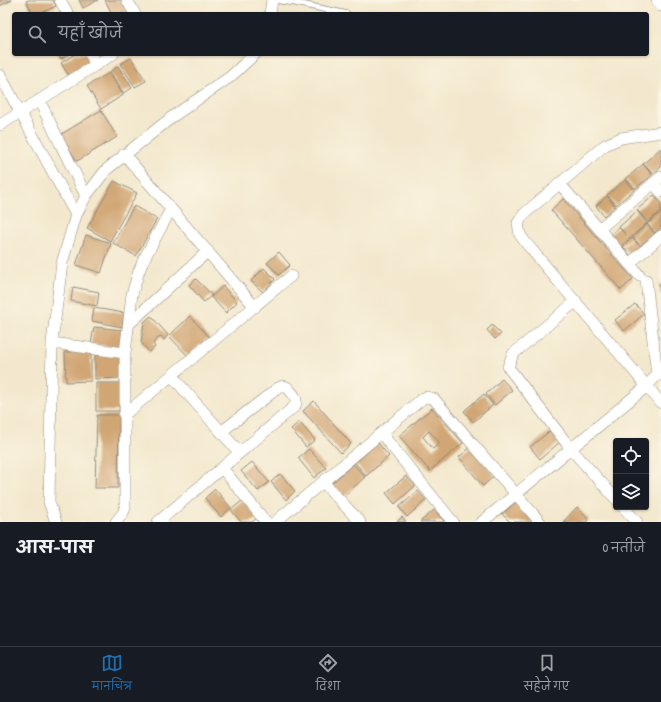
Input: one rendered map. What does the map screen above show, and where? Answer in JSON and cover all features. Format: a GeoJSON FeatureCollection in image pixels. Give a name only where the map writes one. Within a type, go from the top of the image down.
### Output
{"type":"FeatureCollection","features":[{"type":"Feature","properties":{"kind":"street"},"geometry":{"type":"LineString","coordinates":[[60,0],[67,12]]}},
{"type":"Feature","properties":{"kind":"street"},"geometry":{"type":"LineString","coordinates":[[127,0],[134,12]]}},
{"type":"Feature","properties":{"kind":"street"},"geometry":{"type":"LineString","coordinates":[[271,12],[274,0]]}},
{"type":"Feature","properties":{"kind":"street"},"geometry":{"type":"LineString","coordinates":[[657,0],[661,6]]}},
{"type":"Feature","properties":{"kind":"street"},"geometry":{"type":"LineString","coordinates":[[91,56],[96,65]]}},
{"type":"Feature","properties":{"kind":"street"},"geometry":{"type":"LineString","coordinates":[[0,125],[110,56]]}},
{"type":"Feature","properties":{"kind":"street"},"geometry":{"type":"LineString","coordinates":[[56,522],[49,502],[52,342],[62,263],[76,215],[86,196],[106,170],[172,116],[230,77],[253,56]]}},
{"type":"Feature","properties":{"kind":"street"},"geometry":{"type":"LineString","coordinates":[[0,75],[76,215]]}},
{"type":"Feature","properties":{"kind":"street"},"geometry":{"type":"LineString","coordinates":[[39,100],[86,196]]}},
{"type":"Feature","properties":{"kind":"street"},"geometry":{"type":"LineString","coordinates":[[661,132],[621,138],[605,145],[520,218],[518,223],[520,235],[526,243],[661,403]]}},
{"type":"Feature","properties":{"kind":"street"},"geometry":{"type":"LineString","coordinates":[[124,154],[256,307]]}},
{"type":"Feature","properties":{"kind":"street"},"geometry":{"type":"LineString","coordinates":[[599,229],[657,180],[661,192]]}},
{"type":"Feature","properties":{"kind":"street"},"geometry":{"type":"LineString","coordinates":[[482,522],[659,375],[643,277],[629,264],[560,183]]}},
{"type":"Feature","properties":{"kind":"street"},"geometry":{"type":"LineString","coordinates":[[116,522],[125,508],[125,353],[132,294],[144,259],[171,209]]}},
{"type":"Feature","properties":{"kind":"street"},"geometry":{"type":"LineString","coordinates":[[629,264],[661,236]]}},
{"type":"Feature","properties":{"kind":"street"},"geometry":{"type":"LineString","coordinates":[[128,324],[208,251]]}},
{"type":"Feature","properties":{"kind":"street"},"geometry":{"type":"LineString","coordinates":[[124,415],[256,307],[291,276]]}},
{"type":"Feature","properties":{"kind":"street"},"geometry":{"type":"LineString","coordinates":[[576,301],[513,354],[508,367],[571,449],[613,496]]}},
{"type":"Feature","properties":{"kind":"street"},"geometry":{"type":"LineString","coordinates":[[52,342],[125,353]]}},
{"type":"Feature","properties":{"kind":"street"},"geometry":{"type":"LineString","coordinates":[[172,376],[239,452]]}},
{"type":"Feature","properties":{"kind":"street"},"geometry":{"type":"LineString","coordinates":[[158,522],[295,406],[297,403],[296,398],[287,387],[283,386],[278,388],[221,432]]}},
{"type":"Feature","properties":{"kind":"street"},"geometry":{"type":"LineString","coordinates":[[275,522],[423,398],[431,397],[540,522]]}},
{"type":"Feature","properties":{"kind":"street"},"geometry":{"type":"LineString","coordinates":[[381,433],[453,522]]}},
{"type":"Feature","properties":{"kind":"street"},"geometry":{"type":"LineString","coordinates":[[222,468],[266,522]]}},
{"type":"Feature","properties":{"kind":"street"},"geometry":{"type":"LineString","coordinates":[[323,482],[360,522]]}},
{"type":"Feature","properties":{"kind":"street"},"geometry":{"type":"LineString","coordinates":[[626,510],[637,522]]}},
{"type":"Feature","properties":{"kind":"lane"},"geometry":{"type":"LineString","coordinates":[[274,0],[337,12]]}},
{"type":"Feature","properties":{"kind":"building"},"geometry":{"type":"Polygon","coordinates":[[[0,0],[12,0],[0,6],[0,0]]]}},
{"type":"Feature","properties":{"kind":"building"},"geometry":{"type":"Polygon","coordinates":[[[53,0],[56,6],[43,12],[32,12],[26,1],[53,0]]]}},
{"type":"Feature","properties":{"kind":"building"},"geometry":{"type":"Polygon","coordinates":[[[79,0],[98,0],[83,8],[79,0]]]}},
{"type":"Feature","properties":{"kind":"building"},"geometry":{"type":"Polygon","coordinates":[[[105,0],[122,0],[128,12],[111,12],[105,0]]]}},
{"type":"Feature","properties":{"kind":"building"},"geometry":{"type":"Polygon","coordinates":[[[59,56],[66,56],[61,59],[59,56]]]}},
{"type":"Feature","properties":{"kind":"building"},"geometry":{"type":"Polygon","coordinates":[[[72,56],[88,56],[92,62],[69,76],[61,63],[72,56]]]}},
{"type":"Feature","properties":{"kind":"building"},"geometry":{"type":"Polygon","coordinates":[[[131,58],[146,81],[135,87],[120,64],[131,58]]]}},
{"type":"Feature","properties":{"kind":"building"},"geometry":{"type":"Polygon","coordinates":[[[118,66],[132,88],[123,93],[110,72],[118,66]]]}},
{"type":"Feature","properties":{"kind":"building"},"geometry":{"type":"Polygon","coordinates":[[[109,73],[123,95],[101,109],[87,86],[109,73]]]}},
{"type":"Feature","properties":{"kind":"building"},"geometry":{"type":"Polygon","coordinates":[[[101,110],[117,137],[77,161],[60,135],[101,110]]]}},
{"type":"Feature","properties":{"kind":"building"},"geometry":{"type":"Polygon","coordinates":[[[661,148],[661,167],[653,174],[643,164],[661,148]]]}},
{"type":"Feature","properties":{"kind":"building"},"geometry":{"type":"Polygon","coordinates":[[[643,164],[652,175],[635,189],[626,179],[643,164]]]}},
{"type":"Feature","properties":{"kind":"building"},"geometry":{"type":"Polygon","coordinates":[[[625,180],[634,190],[616,205],[607,195],[625,180]]]}},
{"type":"Feature","properties":{"kind":"building"},"geometry":{"type":"Polygon","coordinates":[[[114,181],[137,193],[110,241],[87,228],[114,181]]]}},
{"type":"Feature","properties":{"kind":"building"},"geometry":{"type":"Polygon","coordinates":[[[654,195],[661,203],[661,211],[648,222],[637,210],[654,195]]]}},
{"type":"Feature","properties":{"kind":"building"},"geometry":{"type":"Polygon","coordinates":[[[607,196],[615,206],[604,216],[596,206],[607,196]]]}},
{"type":"Feature","properties":{"kind":"building"},"geometry":{"type":"Polygon","coordinates":[[[563,199],[633,279],[621,290],[551,210],[563,199]]]}},
{"type":"Feature","properties":{"kind":"building"},"geometry":{"type":"Polygon","coordinates":[[[134,206],[157,219],[136,256],[113,243],[134,206]]]}},
{"type":"Feature","properties":{"kind":"building"},"geometry":{"type":"Polygon","coordinates":[[[637,211],[647,223],[620,247],[610,235],[637,211]]]}},
{"type":"Feature","properties":{"kind":"building"},"geometry":{"type":"Polygon","coordinates":[[[661,212],[661,228],[655,233],[647,224],[661,212]]]}},
{"type":"Feature","properties":{"kind":"building"},"geometry":{"type":"Polygon","coordinates":[[[647,224],[655,234],[640,246],[633,237],[647,224]]]}},
{"type":"Feature","properties":{"kind":"building"},"geometry":{"type":"Polygon","coordinates":[[[86,235],[111,243],[101,273],[76,265],[86,235]]]}},
{"type":"Feature","properties":{"kind":"building"},"geometry":{"type":"Polygon","coordinates":[[[632,238],[641,247],[631,256],[623,247],[632,238]]]}},
{"type":"Feature","properties":{"kind":"building"},"geometry":{"type":"Polygon","coordinates":[[[279,252],[290,265],[279,275],[267,263],[279,252]]]}},
{"type":"Feature","properties":{"kind":"building"},"geometry":{"type":"Polygon","coordinates":[[[264,268],[275,279],[263,292],[251,281],[264,268]]]}},
{"type":"Feature","properties":{"kind":"building"},"geometry":{"type":"Polygon","coordinates":[[[196,279],[212,295],[204,302],[189,285],[196,279]]]}},
{"type":"Feature","properties":{"kind":"building"},"geometry":{"type":"Polygon","coordinates":[[[659,284],[661,284],[661,294],[660,294],[659,284]]]}},
{"type":"Feature","properties":{"kind":"building"},"geometry":{"type":"Polygon","coordinates":[[[223,286],[237,302],[226,313],[211,297],[223,286]]]}},
{"type":"Feature","properties":{"kind":"building"},"geometry":{"type":"Polygon","coordinates":[[[73,287],[99,292],[97,306],[71,301],[73,287]]]}},
{"type":"Feature","properties":{"kind":"building"},"geometry":{"type":"Polygon","coordinates":[[[635,304],[644,314],[624,331],[615,320],[635,304]]]}},
{"type":"Feature","properties":{"kind":"building"},"geometry":{"type":"Polygon","coordinates":[[[94,308],[124,313],[122,327],[92,321],[94,308]]]}},
{"type":"Feature","properties":{"kind":"building"},"geometry":{"type":"Polygon","coordinates":[[[151,316],[168,335],[164,340],[161,336],[153,343],[155,347],[149,352],[141,342],[144,322],[151,316]]]}},
{"type":"Feature","properties":{"kind":"building"},"geometry":{"type":"Polygon","coordinates":[[[190,316],[209,337],[188,356],[169,336],[190,316]]]}},
{"type":"Feature","properties":{"kind":"building"},"geometry":{"type":"Polygon","coordinates":[[[492,325],[501,334],[495,339],[487,330],[492,325]]]}},
{"type":"Feature","properties":{"kind":"building"},"geometry":{"type":"Polygon","coordinates":[[[94,327],[123,330],[120,348],[91,344],[94,327]]]}},
{"type":"Feature","properties":{"kind":"building"},"geometry":{"type":"Polygon","coordinates":[[[91,351],[91,381],[66,382],[65,352],[91,351]]]}},
{"type":"Feature","properties":{"kind":"building"},"geometry":{"type":"Polygon","coordinates":[[[95,355],[119,355],[120,378],[95,379],[95,355]]]}},
{"type":"Feature","properties":{"kind":"building"},"geometry":{"type":"Polygon","coordinates":[[[502,379],[512,390],[495,405],[486,394],[502,379]]]}},
{"type":"Feature","properties":{"kind":"building"},"geometry":{"type":"Polygon","coordinates":[[[96,383],[120,383],[119,411],[96,411],[96,383]]]}},
{"type":"Feature","properties":{"kind":"building"},"geometry":{"type":"Polygon","coordinates":[[[484,394],[493,405],[473,422],[464,411],[484,394]]]}},
{"type":"Feature","properties":{"kind":"building"},"geometry":{"type":"Polygon","coordinates":[[[314,401],[351,444],[341,453],[303,411],[314,401]]]}},
{"type":"Feature","properties":{"kind":"building"},"geometry":{"type":"Polygon","coordinates":[[[432,408],[463,443],[430,471],[399,436],[432,408]],[[429,431],[423,437],[433,449],[440,443],[429,431]]]}},
{"type":"Feature","properties":{"kind":"building"},"geometry":{"type":"Polygon","coordinates":[[[97,415],[119,415],[118,488],[95,488],[97,415]]]}},
{"type":"Feature","properties":{"kind":"building"},"geometry":{"type":"Polygon","coordinates":[[[299,422],[315,440],[306,447],[291,429],[299,422]]]}},
{"type":"Feature","properties":{"kind":"building"},"geometry":{"type":"Polygon","coordinates":[[[551,430],[561,441],[540,459],[530,447],[551,430]]]}},
{"type":"Feature","properties":{"kind":"building"},"geometry":{"type":"Polygon","coordinates":[[[378,443],[389,456],[366,476],[355,463],[378,443]]]}},
{"type":"Feature","properties":{"kind":"building"},"geometry":{"type":"Polygon","coordinates":[[[471,447],[495,475],[483,486],[459,457],[471,447]]]}},
{"type":"Feature","properties":{"kind":"building"},"geometry":{"type":"Polygon","coordinates":[[[309,449],[326,468],[314,478],[298,458],[309,449]]]}},
{"type":"Feature","properties":{"kind":"building"},"geometry":{"type":"Polygon","coordinates":[[[252,462],[269,482],[258,491],[241,471],[252,462]]]}},
{"type":"Feature","properties":{"kind":"building"},"geometry":{"type":"Polygon","coordinates":[[[353,464],[365,477],[343,497],[331,484],[353,464]]]}},
{"type":"Feature","properties":{"kind":"building"},"geometry":{"type":"Polygon","coordinates":[[[280,474],[295,491],[286,500],[271,482],[280,474]]]}},
{"type":"Feature","properties":{"kind":"building"},"geometry":{"type":"Polygon","coordinates":[[[406,476],[415,486],[395,504],[386,493],[406,476]]]}},
{"type":"Feature","properties":{"kind":"building"},"geometry":{"type":"Polygon","coordinates":[[[215,489],[231,508],[221,517],[205,498],[215,489]]]}},
{"type":"Feature","properties":{"kind":"building"},"geometry":{"type":"Polygon","coordinates":[[[418,491],[426,500],[407,517],[399,507],[418,491]]]}},
{"type":"Feature","properties":{"kind":"building"},"geometry":{"type":"Polygon","coordinates":[[[243,500],[257,518],[252,522],[241,522],[231,510],[243,500]]]}},
{"type":"Feature","properties":{"kind":"building"},"geometry":{"type":"Polygon","coordinates":[[[517,501],[535,522],[510,522],[502,514],[517,501]]]}},
{"type":"Feature","properties":{"kind":"building"},"geometry":{"type":"Polygon","coordinates":[[[577,507],[589,519],[586,522],[563,522],[577,507]]]}},
{"type":"Feature","properties":{"kind":"building"},"geometry":{"type":"Polygon","coordinates":[[[434,510],[444,521],[443,522],[420,522],[434,510]]]}},
{"type":"Feature","properties":{"kind":"building"},"geometry":{"type":"Polygon","coordinates":[[[402,517],[406,522],[397,522],[402,517]]]}}]}
